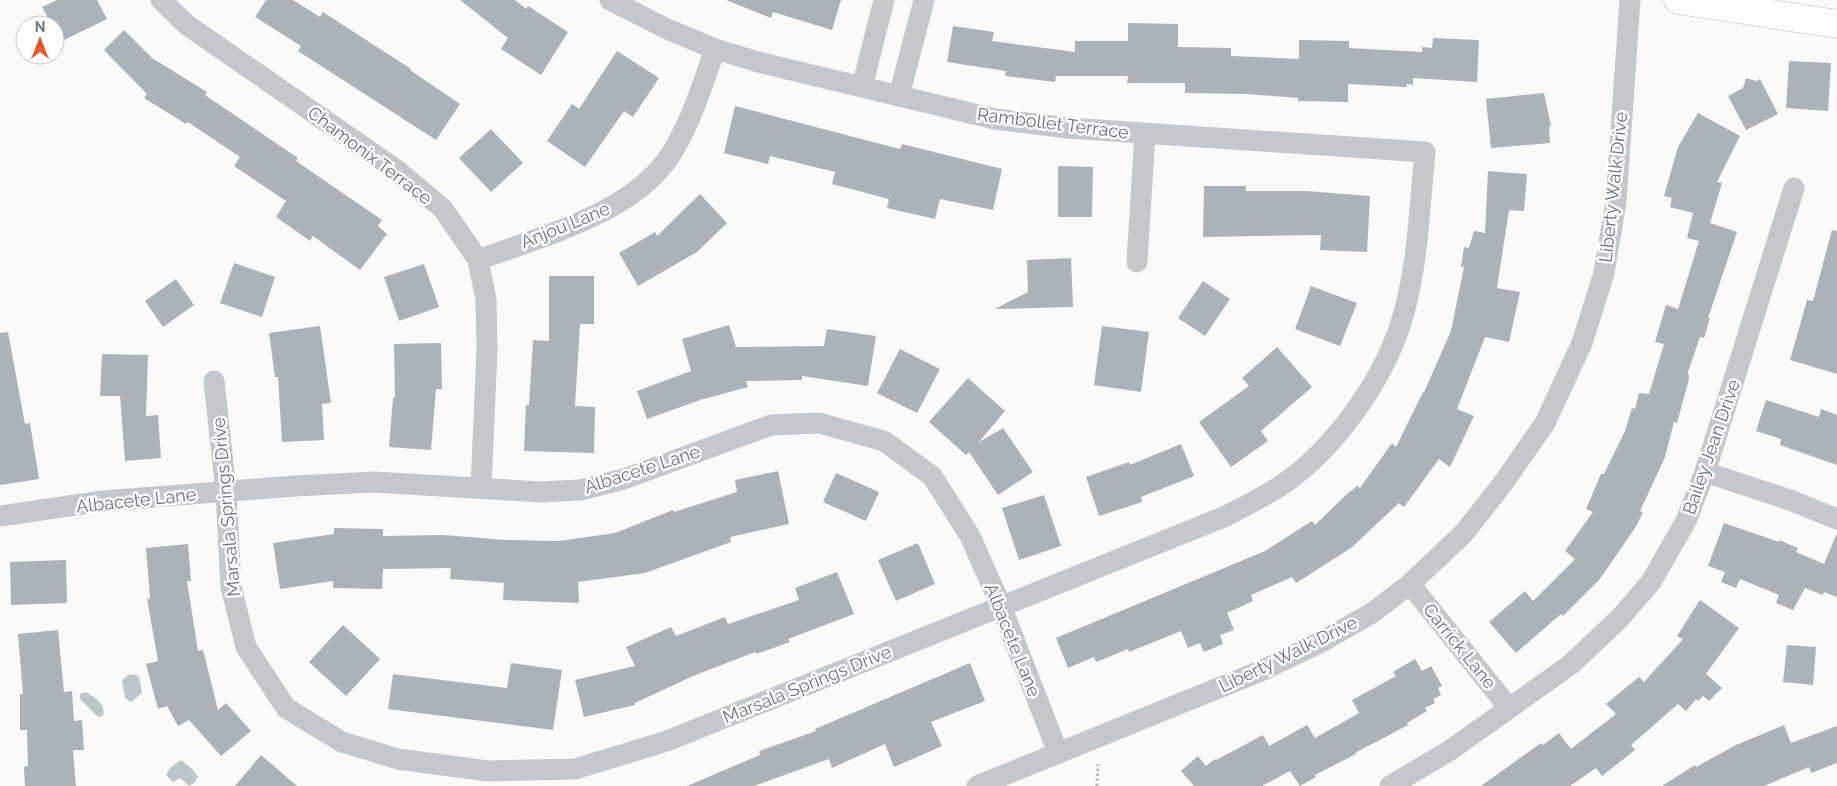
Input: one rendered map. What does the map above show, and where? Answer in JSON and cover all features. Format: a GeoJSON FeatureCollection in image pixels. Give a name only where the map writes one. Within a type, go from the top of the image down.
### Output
{"type":"FeatureCollection","features":[{"type":"Feature","properties":{"kind":"main road"},"geometry":{"type":"LineString","coordinates":[[1678,0],[1837,24]]}},
{"type":"Feature","properties":{"kind":"street","name":"Chamonix Terrace"},"geometry":{"type":"LineString","coordinates":[[161,0],[187,25],[398,171],[443,209],[478,260],[486,300],[487,350],[481,487]]}},
{"type":"Feature","properties":{"kind":"street","name":"Rambollet Terrace"},"geometry":{"type":"LineString","coordinates":[[610,0],[668,30],[715,49],[762,63],[995,119],[1068,128],[1145,134],[1425,152]]}},
{"type":"Feature","properties":{"kind":"street"},"geometry":{"type":"LineString","coordinates":[[862,87],[884,0]]}},
{"type":"Feature","properties":{"kind":"street"},"geometry":{"type":"LineString","coordinates":[[899,96],[924,0]]}},
{"type":"Feature","properties":{"kind":"street","name":"Liberty Walk Drive"},"geometry":{"type":"LineString","coordinates":[[977,786],[1263,670],[1312,646],[1372,613],[1410,584],[1464,533],[1504,482],[1545,423],[1582,343],[1604,273],[1616,202],[1630,0]]}},
{"type":"Feature","properties":{"kind":"street","name":"Anjou Lane"},"geometry":{"type":"LineString","coordinates":[[478,260],[603,212],[626,198],[648,181],[672,151],[689,118],[715,49]]}},
{"type":"Feature","properties":{"kind":"street"},"geometry":{"type":"LineString","coordinates":[[1137,262],[1145,134]]}},
{"type":"Feature","properties":{"kind":"street","name":"Marsala Springs Drive"},"geometry":{"type":"LineString","coordinates":[[214,381],[226,491],[231,587],[246,647],[286,708],[342,742],[398,759],[488,770],[575,769],[667,741],[1226,516],[1283,484],[1332,441],[1371,390],[1399,329],[1413,268],[1425,152]]}},
{"type":"Feature","properties":{"kind":"street","name":"Bailey Jean Drive"},"geometry":{"type":"LineString","coordinates":[[1390,786],[1449,751],[1589,648],[1641,595],[1686,521],[1705,472],[1794,188]]}},
{"type":"Feature","properties":{"kind":"street","name":"Albacete Lane"},"geometry":{"type":"LineString","coordinates":[[0,516],[103,501],[374,482],[541,492],[580,490],[624,479],[771,426],[819,423],[884,442],[932,476],[970,536],[1001,606],[1058,753]]}},
{"type":"Feature","properties":{"kind":"street"},"geometry":{"type":"LineString","coordinates":[[1705,472],[1790,500],[1837,519]]}},
{"type":"Feature","properties":{"kind":"street","name":"Carrick Lane"},"geometry":{"type":"LineString","coordinates":[[1410,584],[1509,708]]}},
{"type":"Feature","properties":{"kind":"path"},"geometry":{"type":"LineString","coordinates":[[1097,786],[1098,764]]}},
{"type":"Feature","properties":{"kind":"shaded area"},"geometry":{"type":"Polygon","coordinates":[[[130,674],[139,676],[142,693],[131,702],[125,698],[122,680],[130,674]]]}},
{"type":"Feature","properties":{"kind":"shaded area"},"geometry":{"type":"Polygon","coordinates":[[[86,692],[101,704],[104,711],[103,716],[98,717],[80,699],[80,694],[86,692]]]}},
{"type":"Feature","properties":{"kind":"shaded area"},"geometry":{"type":"Polygon","coordinates":[[[181,760],[198,777],[189,786],[180,778],[173,782],[166,775],[169,769],[181,760]]]}},
{"type":"Feature","properties":{"kind":"building"},"geometry":{"type":"Polygon","coordinates":[[[57,0],[97,0],[107,19],[65,40],[65,15],[46,15],[42,7],[57,0]]]}},
{"type":"Feature","properties":{"kind":"building"},"geometry":{"type":"Polygon","coordinates":[[[266,0],[293,0],[320,17],[323,12],[411,69],[460,104],[436,140],[298,51],[301,46],[255,17],[266,0]]]}},
{"type":"Feature","properties":{"kind":"building"},"geometry":{"type":"Polygon","coordinates":[[[460,0],[515,0],[526,9],[528,6],[568,32],[541,75],[501,49],[508,38],[460,0]]]}},
{"type":"Feature","properties":{"kind":"building"},"geometry":{"type":"Polygon","coordinates":[[[726,0],[841,0],[832,30],[773,12],[771,18],[726,0]]]}},
{"type":"Feature","properties":{"kind":"building"},"geometry":{"type":"Polygon","coordinates":[[[1128,23],[1178,24],[1178,47],[1231,48],[1231,56],[1299,59],[1299,40],[1349,41],[1349,48],[1422,52],[1422,47],[1432,48],[1433,38],[1479,40],[1477,82],[1413,78],[1413,85],[1407,84],[1407,87],[1348,84],[1348,102],[1298,101],[1298,98],[1246,94],[1185,93],[1185,83],[1127,83],[1128,76],[1056,76],[1055,82],[1005,76],[1006,71],[947,62],[953,26],[994,32],[992,41],[1075,52],[1075,41],[1128,41],[1128,23]]]}},
{"type":"Feature","properties":{"kind":"building"},"geometry":{"type":"Polygon","coordinates":[[[124,30],[152,58],[207,92],[205,95],[298,158],[296,161],[382,220],[378,226],[387,234],[360,270],[313,236],[310,241],[276,217],[286,201],[234,166],[240,157],[188,122],[186,124],[144,98],[147,94],[104,50],[124,30]]]}},
{"type":"Feature","properties":{"kind":"building"},"geometry":{"type":"Polygon","coordinates":[[[617,51],[659,78],[633,117],[624,111],[585,167],[547,141],[572,104],[579,109],[617,51]]]}},
{"type":"Feature","properties":{"kind":"building"},"geometry":{"type":"Polygon","coordinates":[[[1789,61],[1831,63],[1828,111],[1786,108],[1789,61]]]}},
{"type":"Feature","properties":{"kind":"building"},"geometry":{"type":"Polygon","coordinates":[[[1746,78],[1756,81],[1760,79],[1778,114],[1746,130],[1728,96],[1743,88],[1746,78]]]}},
{"type":"Feature","properties":{"kind":"building"},"geometry":{"type":"Polygon","coordinates":[[[1544,93],[1551,126],[1549,126],[1550,143],[1491,148],[1486,99],[1544,93]]]}},
{"type":"Feature","properties":{"kind":"building"},"geometry":{"type":"Polygon","coordinates":[[[735,106],[900,149],[902,144],[1002,169],[993,210],[940,199],[935,219],[887,208],[889,199],[832,184],[835,172],[770,156],[768,164],[724,153],[735,106]]]}},
{"type":"Feature","properties":{"kind":"building"},"geometry":{"type":"Polygon","coordinates":[[[1698,113],[1740,136],[1717,182],[1722,183],[1710,223],[1737,232],[1708,318],[1710,318],[1704,338],[1700,337],[1688,372],[1689,379],[1677,423],[1674,422],[1665,457],[1640,511],[1643,512],[1637,525],[1599,580],[1563,616],[1561,614],[1516,653],[1489,622],[1525,591],[1533,601],[1575,559],[1565,551],[1593,512],[1586,509],[1601,474],[1604,474],[1625,431],[1632,408],[1635,409],[1639,393],[1649,394],[1664,344],[1655,342],[1666,305],[1678,309],[1699,241],[1687,238],[1693,213],[1670,207],[1672,198],[1664,196],[1678,147],[1698,113]]]}},
{"type":"Feature","properties":{"kind":"building"},"geometry":{"type":"Polygon","coordinates":[[[491,129],[523,163],[491,192],[459,158],[491,129]]]}},
{"type":"Feature","properties":{"kind":"building"},"geometry":{"type":"Polygon","coordinates":[[[1058,166],[1093,167],[1092,217],[1058,217],[1058,166]]]}},
{"type":"Feature","properties":{"kind":"building"},"geometry":{"type":"Polygon","coordinates":[[[1488,171],[1527,174],[1524,211],[1509,210],[1497,288],[1520,292],[1509,342],[1485,337],[1457,409],[1474,416],[1450,467],[1439,459],[1404,507],[1399,503],[1351,548],[1296,583],[1292,577],[1251,595],[1253,601],[1227,613],[1234,630],[1220,635],[1223,644],[1204,652],[1200,643],[1188,648],[1181,631],[1129,652],[1128,649],[1096,662],[1094,657],[1068,668],[1056,638],[1265,551],[1312,521],[1315,525],[1347,494],[1357,486],[1360,488],[1392,443],[1396,447],[1424,392],[1451,331],[1464,267],[1461,267],[1464,247],[1469,248],[1474,231],[1485,233],[1488,171]]]}},
{"type":"Feature","properties":{"kind":"building"},"geometry":{"type":"Polygon","coordinates":[[[1204,186],[1246,186],[1246,191],[1306,191],[1370,196],[1367,252],[1320,250],[1321,235],[1203,237],[1204,186]]]}},
{"type":"Feature","properties":{"kind":"building"},"geometry":{"type":"Polygon","coordinates":[[[700,194],[727,223],[697,252],[638,286],[619,253],[655,232],[657,236],[700,194]]]}},
{"type":"Feature","properties":{"kind":"building"},"geometry":{"type":"Polygon","coordinates":[[[1832,230],[1837,231],[1837,374],[1790,360],[1807,300],[1813,301],[1832,230]]]}},
{"type":"Feature","properties":{"kind":"building"},"geometry":{"type":"Polygon","coordinates":[[[1071,258],[1073,307],[995,309],[1028,292],[1027,260],[1071,258]]]}},
{"type":"Feature","properties":{"kind":"building"},"geometry":{"type":"Polygon","coordinates":[[[234,263],[275,277],[262,317],[220,303],[234,263]]]}},
{"type":"Feature","properties":{"kind":"building"},"geometry":{"type":"Polygon","coordinates":[[[424,264],[439,307],[399,321],[384,277],[424,264]]]}},
{"type":"Feature","properties":{"kind":"building"},"geometry":{"type":"Polygon","coordinates":[[[549,276],[594,276],[594,324],[580,324],[575,406],[595,407],[594,453],[524,451],[526,405],[529,405],[533,340],[549,341],[549,276]]]}},
{"type":"Feature","properties":{"kind":"building"},"geometry":{"type":"Polygon","coordinates":[[[176,279],[194,305],[163,327],[145,301],[176,279]]]}},
{"type":"Feature","properties":{"kind":"building"},"geometry":{"type":"Polygon","coordinates":[[[1203,281],[1230,299],[1205,336],[1178,318],[1203,281]]]}},
{"type":"Feature","properties":{"kind":"building"},"geometry":{"type":"Polygon","coordinates":[[[1311,286],[1357,303],[1340,346],[1295,329],[1311,286]]]}},
{"type":"Feature","properties":{"kind":"building"},"geometry":{"type":"Polygon","coordinates":[[[729,325],[736,347],[824,346],[827,329],[876,336],[868,386],[802,376],[802,380],[746,381],[748,387],[700,400],[647,419],[637,391],[691,371],[682,339],[729,325]]]}},
{"type":"Feature","properties":{"kind":"building"},"geometry":{"type":"Polygon","coordinates":[[[320,326],[331,403],[322,404],[324,440],[282,442],[278,377],[275,377],[269,333],[320,326]]]}},
{"type":"Feature","properties":{"kind":"building"},"geometry":{"type":"Polygon","coordinates":[[[1102,326],[1149,332],[1141,392],[1094,385],[1102,326]]]}},
{"type":"Feature","properties":{"kind":"building"},"geometry":{"type":"Polygon","coordinates":[[[8,332],[25,424],[30,423],[39,479],[0,485],[0,333],[8,332]]]}},
{"type":"Feature","properties":{"kind":"building"},"geometry":{"type":"Polygon","coordinates":[[[441,343],[442,389],[436,389],[431,450],[389,447],[393,398],[395,398],[394,344],[441,343]]]}},
{"type":"Feature","properties":{"kind":"building"},"geometry":{"type":"Polygon","coordinates":[[[1277,347],[1312,387],[1261,431],[1268,441],[1231,467],[1199,422],[1249,386],[1242,378],[1277,347]]]}},
{"type":"Feature","properties":{"kind":"building"},"geometry":{"type":"Polygon","coordinates":[[[900,349],[940,369],[917,413],[877,393],[900,349]]]}},
{"type":"Feature","properties":{"kind":"building"},"geometry":{"type":"Polygon","coordinates":[[[102,354],[148,355],[146,416],[158,415],[161,458],[125,461],[120,396],[100,396],[102,354]]]}},
{"type":"Feature","properties":{"kind":"building"},"geometry":{"type":"Polygon","coordinates":[[[968,378],[1005,411],[979,442],[1003,428],[1033,472],[998,495],[969,452],[966,455],[929,422],[968,378]]]}},
{"type":"Feature","properties":{"kind":"building"},"geometry":{"type":"Polygon","coordinates":[[[1766,400],[1819,417],[1821,409],[1837,415],[1837,465],[1780,445],[1781,439],[1756,431],[1766,400]]]}},
{"type":"Feature","properties":{"kind":"building"},"geometry":{"type":"Polygon","coordinates":[[[1181,444],[1194,476],[1141,497],[1142,502],[1099,516],[1086,477],[1129,462],[1130,465],[1181,444]]]}},
{"type":"Feature","properties":{"kind":"building"},"geometry":{"type":"Polygon","coordinates":[[[778,471],[789,524],[730,537],[731,542],[645,573],[578,582],[579,603],[503,600],[504,583],[450,579],[451,568],[383,569],[382,589],[333,588],[333,581],[280,589],[273,543],[334,534],[334,528],[383,529],[383,536],[444,535],[505,540],[559,541],[615,533],[673,510],[674,512],[737,492],[735,480],[778,471]]]}},
{"type":"Feature","properties":{"kind":"building"},"geometry":{"type":"Polygon","coordinates":[[[836,473],[879,492],[866,521],[823,502],[836,473]]]}},
{"type":"Feature","properties":{"kind":"building"},"geometry":{"type":"Polygon","coordinates":[[[1044,495],[1061,546],[1019,560],[1002,508],[1044,495]]]}},
{"type":"Feature","properties":{"kind":"building"},"geometry":{"type":"Polygon","coordinates":[[[1724,523],[1779,542],[1779,540],[1798,548],[1796,552],[1824,564],[1837,533],[1837,597],[1824,592],[1823,595],[1805,588],[1793,610],[1776,603],[1779,595],[1740,579],[1736,588],[1721,582],[1725,572],[1708,566],[1724,523]]]}},
{"type":"Feature","properties":{"kind":"building"},"geometry":{"type":"Polygon","coordinates":[[[918,543],[935,584],[896,601],[878,560],[918,543]]]}},
{"type":"Feature","properties":{"kind":"building"},"geometry":{"type":"Polygon","coordinates":[[[188,544],[191,581],[187,581],[198,651],[203,650],[218,710],[226,703],[251,731],[221,756],[189,720],[178,726],[167,706],[158,709],[146,664],[158,661],[147,599],[150,599],[146,548],[188,544]]]}},
{"type":"Feature","properties":{"kind":"building"},"geometry":{"type":"Polygon","coordinates":[[[66,560],[67,603],[11,605],[10,562],[66,560]]]}},
{"type":"Feature","properties":{"kind":"building"},"geometry":{"type":"Polygon","coordinates":[[[837,572],[854,614],[788,639],[790,642],[756,654],[755,652],[693,676],[635,703],[635,705],[584,717],[575,680],[635,666],[626,647],[671,627],[676,636],[725,617],[728,624],[799,600],[795,588],[837,572]]]}},
{"type":"Feature","properties":{"kind":"building"},"geometry":{"type":"Polygon","coordinates":[[[1700,600],[1739,628],[1706,674],[1722,688],[1709,701],[1703,696],[1698,701],[1696,699],[1686,711],[1678,704],[1631,745],[1635,750],[1602,776],[1596,768],[1570,786],[1481,786],[1541,743],[1543,745],[1559,733],[1571,749],[1616,714],[1606,704],[1639,677],[1644,682],[1683,639],[1677,636],[1700,600]]]}},
{"type":"Feature","properties":{"kind":"building"},"geometry":{"type":"Polygon","coordinates":[[[343,625],[380,659],[346,696],[309,662],[343,625]]]}},
{"type":"Feature","properties":{"kind":"building"},"geometry":{"type":"Polygon","coordinates":[[[58,630],[64,692],[72,691],[74,721],[82,720],[84,750],[73,750],[76,786],[25,786],[24,767],[28,766],[27,730],[20,730],[20,694],[23,694],[18,634],[58,630]]]}},
{"type":"Feature","properties":{"kind":"building"},"geometry":{"type":"Polygon","coordinates":[[[1787,645],[1816,647],[1813,685],[1783,682],[1787,645]]]}},
{"type":"Feature","properties":{"kind":"building"},"geometry":{"type":"Polygon","coordinates":[[[1415,659],[1422,671],[1431,666],[1442,686],[1438,688],[1441,695],[1433,699],[1435,703],[1425,708],[1427,711],[1407,723],[1408,725],[1315,775],[1316,777],[1300,786],[1290,771],[1262,786],[1194,786],[1181,771],[1198,756],[1206,766],[1215,759],[1263,735],[1269,746],[1307,725],[1315,738],[1359,713],[1352,700],[1396,676],[1393,672],[1415,659]]]}},
{"type":"Feature","properties":{"kind":"building"},"geometry":{"type":"Polygon","coordinates":[[[511,663],[562,670],[553,730],[388,709],[393,674],[507,688],[511,663]]]}},
{"type":"Feature","properties":{"kind":"building"},"geometry":{"type":"Polygon","coordinates":[[[970,663],[985,701],[931,722],[942,746],[894,767],[885,744],[832,768],[829,759],[754,786],[687,786],[760,755],[759,751],[816,731],[815,729],[970,663]]]}},
{"type":"Feature","properties":{"kind":"building"},"geometry":{"type":"Polygon","coordinates":[[[1784,725],[1791,743],[1837,726],[1837,763],[1811,773],[1809,767],[1764,786],[1662,786],[1695,765],[1696,767],[1736,745],[1784,725]]]}},
{"type":"Feature","properties":{"kind":"building"},"geometry":{"type":"Polygon","coordinates":[[[261,755],[297,786],[235,786],[261,755]]]}}]}
